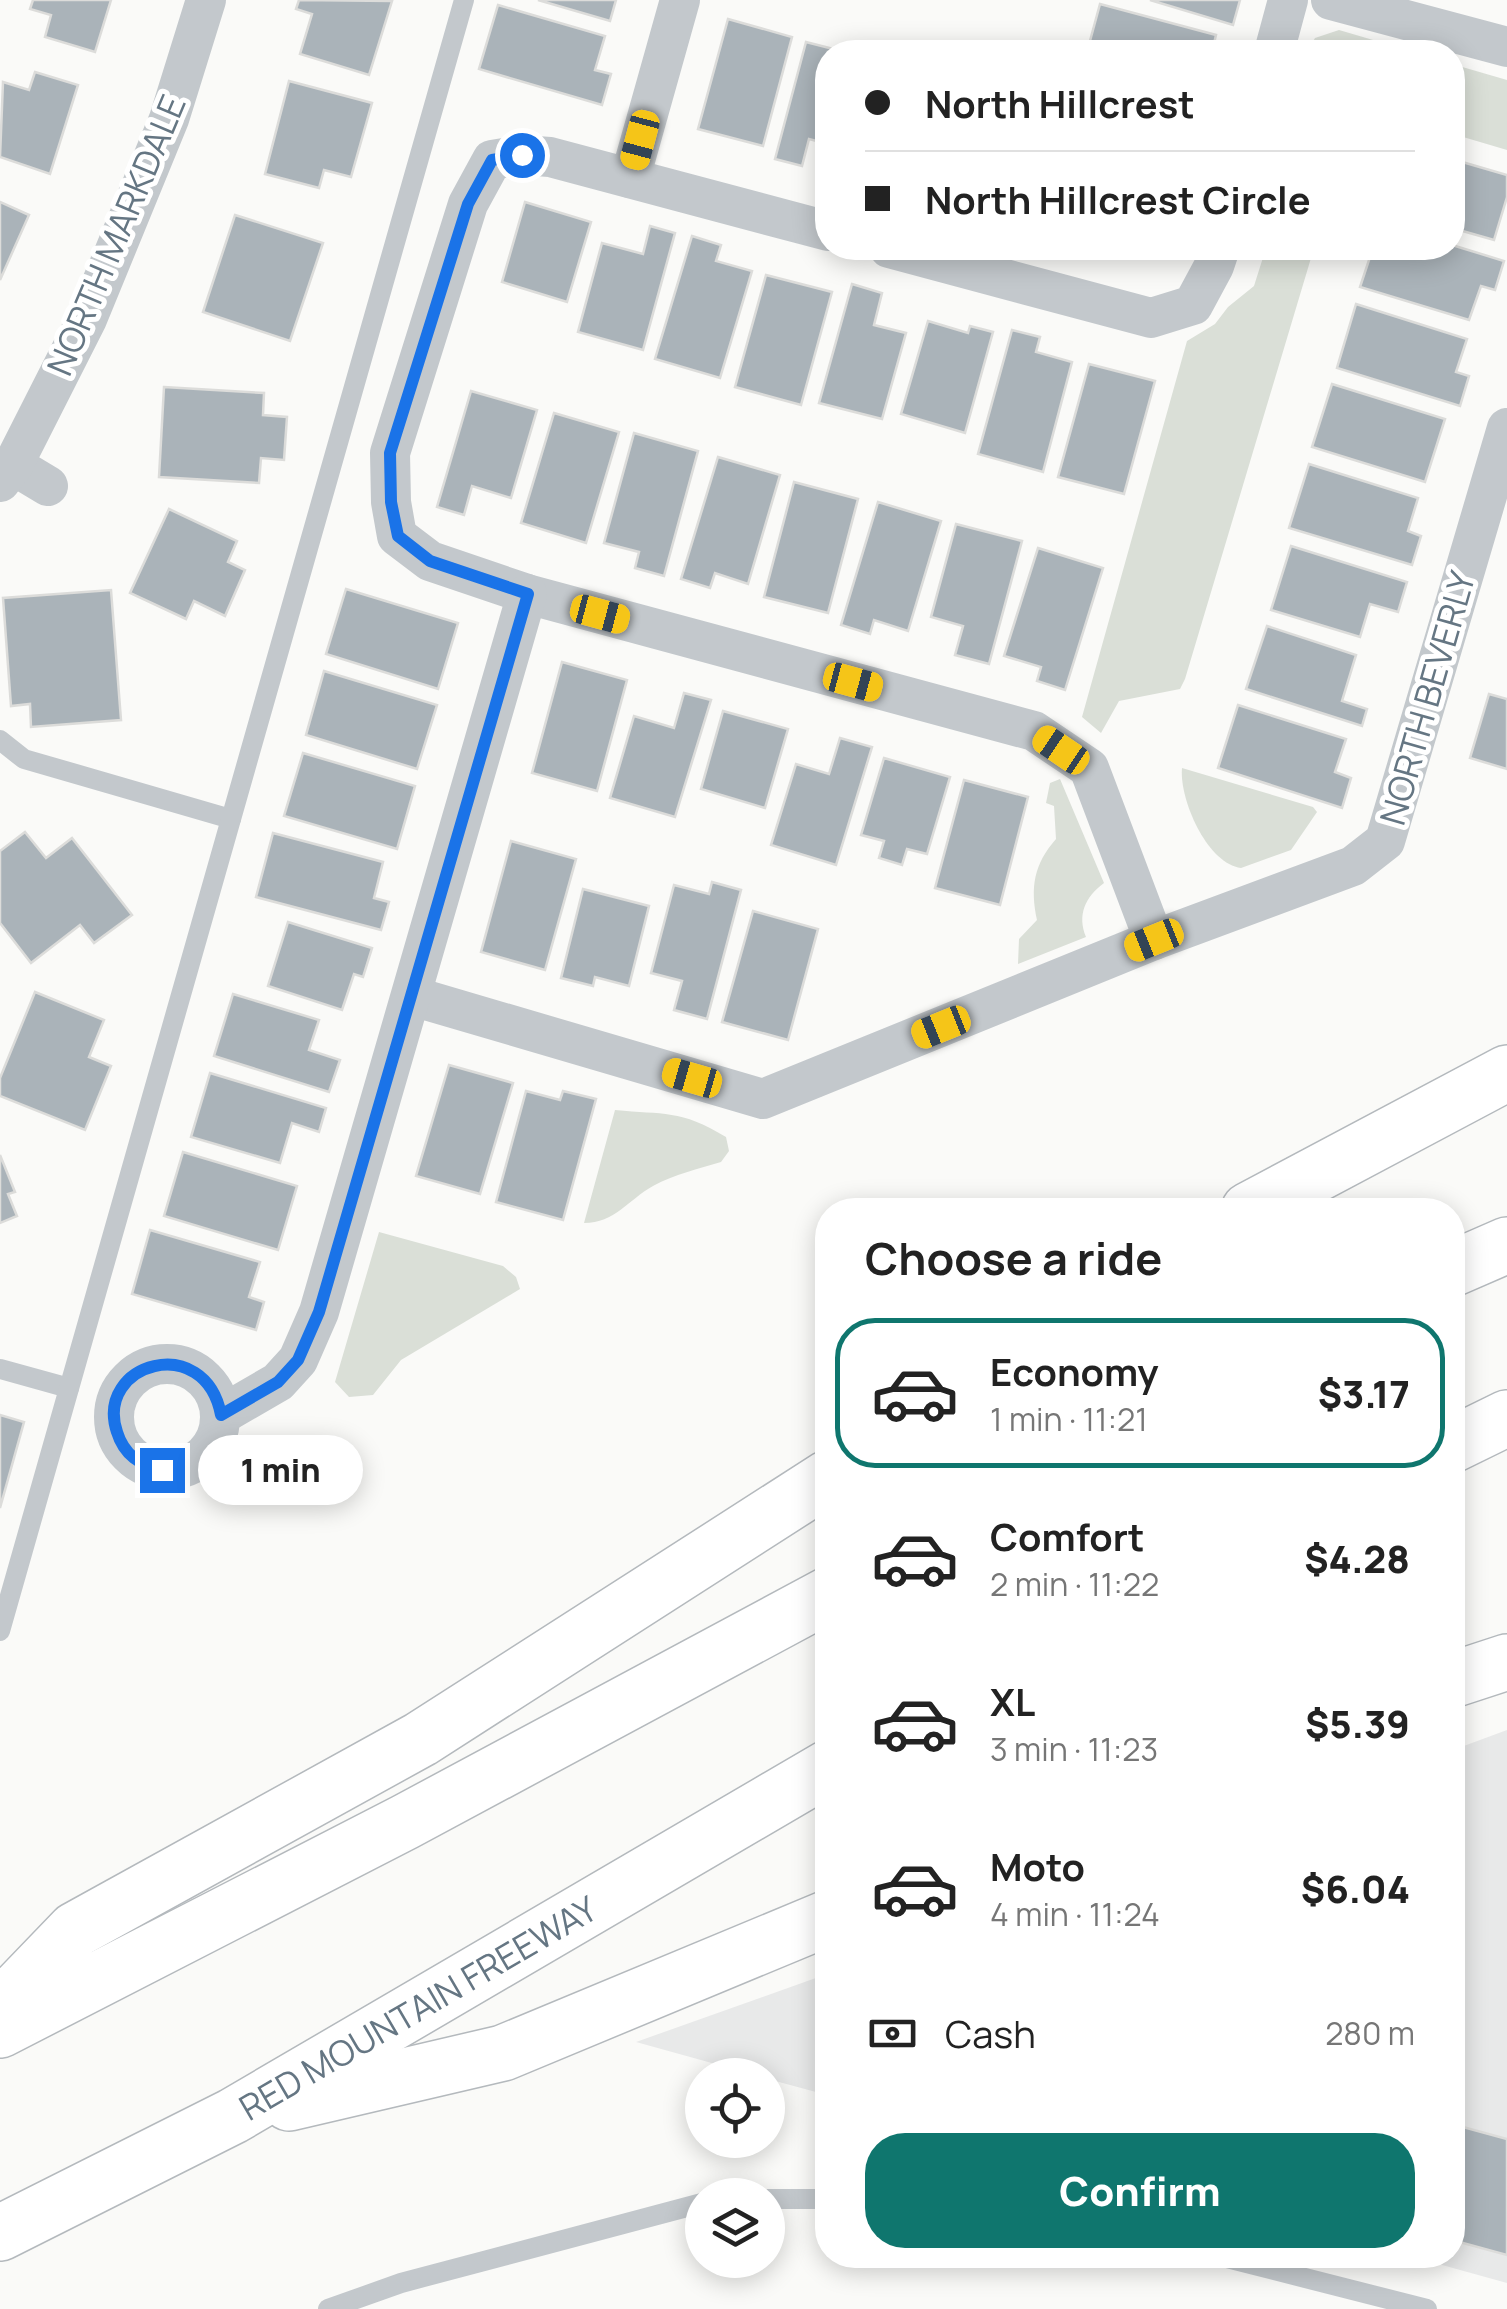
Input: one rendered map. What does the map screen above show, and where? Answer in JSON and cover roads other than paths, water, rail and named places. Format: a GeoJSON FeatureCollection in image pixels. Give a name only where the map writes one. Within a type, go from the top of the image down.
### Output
{"type":"FeatureCollection","features":[{"type":"Feature","properties":{"kind":"highway"},"geometry":{"type":"LineString","coordinates":[[1273,1198],[1507,1073]]}},
{"type":"Feature","properties":{"kind":"highway"},"geometry":{"type":"LineString","coordinates":[[1465,1263],[1507,1245]]}},
{"type":"Feature","properties":{"kind":"highway"},"geometry":{"type":"LineString","coordinates":[[1465,1439],[1507,1418]]}},
{"type":"Feature","properties":{"kind":"highway"},"geometry":{"type":"LineString","coordinates":[[0,2008],[76,1930],[421,1738],[815,1486]]}},
{"type":"Feature","properties":{"kind":"highway"},"geometry":{"type":"LineString","coordinates":[[0,2030],[406,1822],[815,1602]]}},
{"type":"Feature","properties":{"kind":"highway"},"geometry":{"type":"LineString","coordinates":[[1465,1676],[1507,1662]]}},
{"type":"Feature","properties":{"kind":"highway","name":"RED MOUNTAIN FREEWAY"},"geometry":{"type":"LineString","coordinates":[[0,2233],[232,2116],[815,1776]]}},
{"type":"Feature","properties":{"kind":"highway"},"geometry":{"type":"LineString","coordinates":[[232,2116],[503,2052],[815,1923]]}},
{"type":"Feature","properties":{"kind":"street","name":"NORTH MARKDALE"},"geometry":{"type":"LineString","coordinates":[[48,486],[6,474],[94,301],[170,119],[206,0]]}},
{"type":"Feature","properties":{"kind":"street"},"geometry":{"type":"LineString","coordinates":[[630,178],[680,0]]}},
{"type":"Feature","properties":{"kind":"street"},"geometry":{"type":"LineString","coordinates":[[1277,40],[1288,0]]}},
{"type":"Feature","properties":{"kind":"street"},"geometry":{"type":"LineString","coordinates":[[1331,0],[1507,47]]}},
{"type":"Feature","properties":{"kind":"street"},"geometry":{"type":"LineString","coordinates":[[815,228],[550,157],[522,155],[492,160],[468,204],[390,453],[391,502],[398,536],[430,561],[528,594],[1034,731],[1088,768],[1154,940]]}},
{"type":"Feature","properties":{"kind":"street"},"geometry":{"type":"LineString","coordinates":[[934,260],[1150,318],[1193,305],[1216,260]]}},
{"type":"Feature","properties":{"kind":"street","name":"NORTH BEVERLY"},"geometry":{"type":"LineString","coordinates":[[412,996],[763,1099],[1154,940],[1353,866],[1385,842],[1507,428]]}},
{"type":"Feature","properties":{"kind":"street"},"geometry":{"type":"LineString","coordinates":[[221,1415],[278,1382],[298,1360],[319,1312],[528,594]]}},
{"type":"Feature","properties":{"kind":"lane"},"geometry":{"type":"LineString","coordinates":[[0,1631],[464,0]]}},
{"type":"Feature","properties":{"kind":"lane"},"geometry":{"type":"LineString","coordinates":[[0,740],[24,759],[230,819]]}},
{"type":"Feature","properties":{"kind":"lane"},"geometry":{"type":"LineString","coordinates":[[0,1368],[69,1388]]}},
{"type":"Feature","properties":{"kind":"lane"},"geometry":{"type":"LineString","coordinates":[[785,2199],[815,2198]]}},
{"type":"Feature","properties":{"kind":"lane"},"geometry":{"type":"LineString","coordinates":[[328,2309],[401,2283],[685,2208]]}},
{"type":"Feature","properties":{"kind":"lane"},"geometry":{"type":"LineString","coordinates":[[1265,2268],[1427,2309]]}}]}
